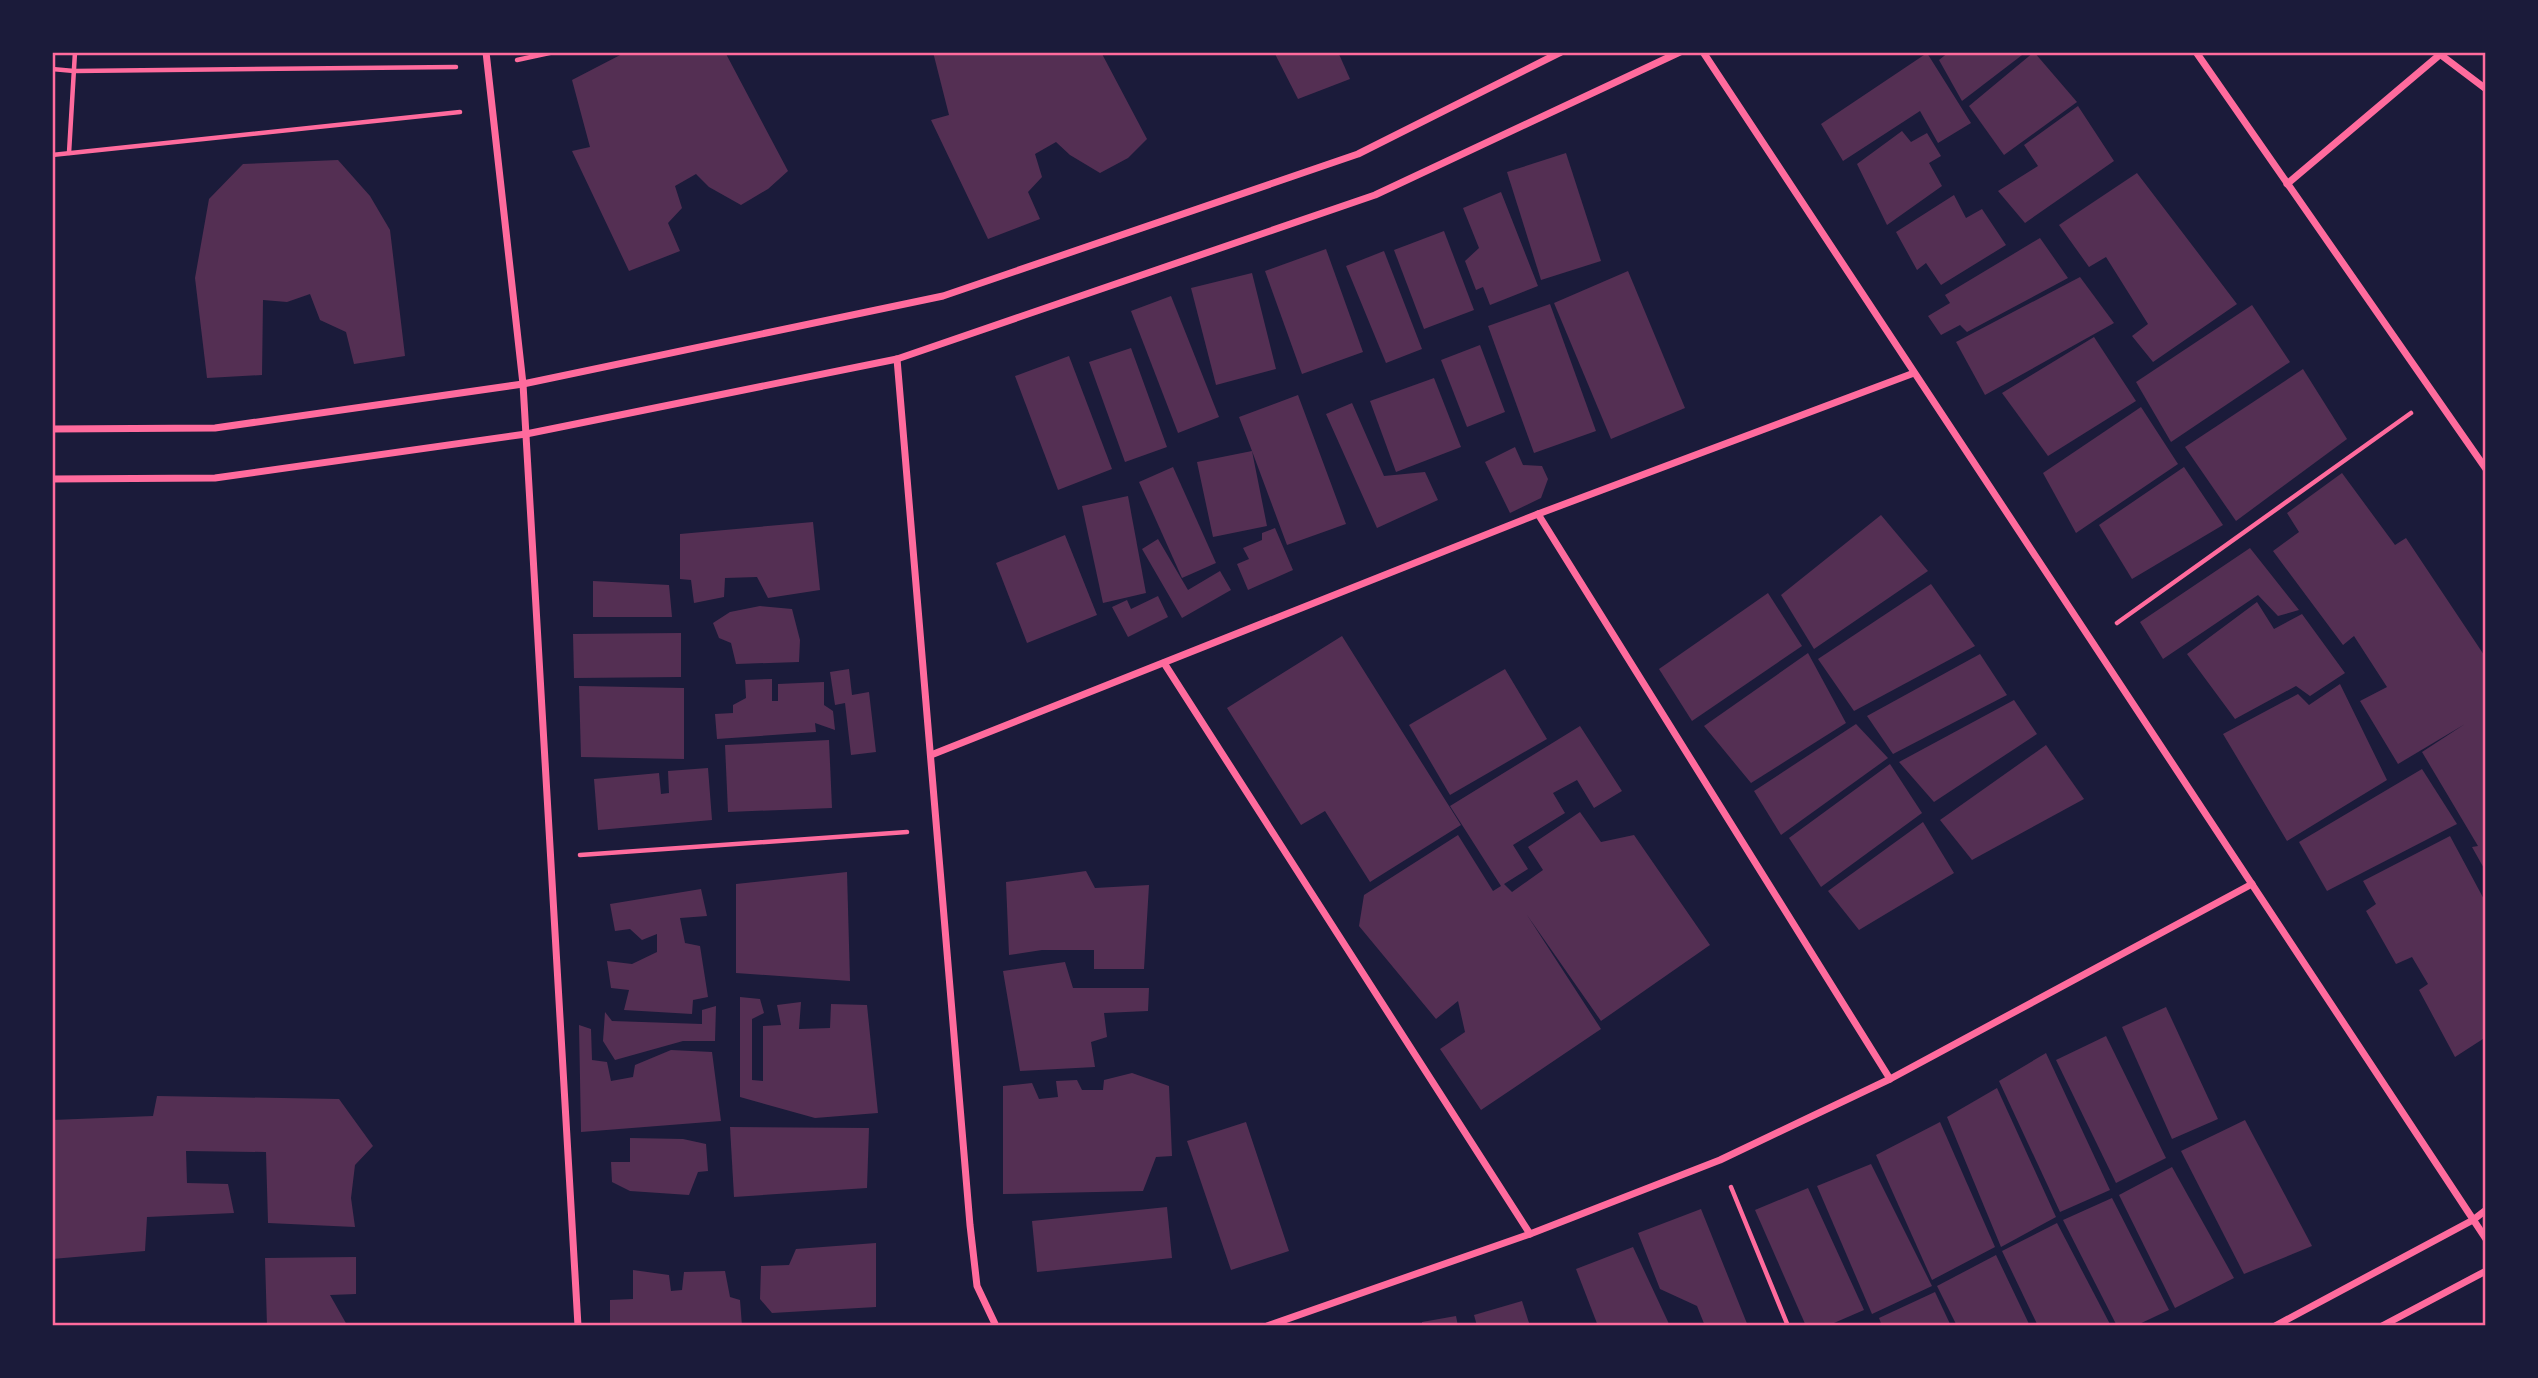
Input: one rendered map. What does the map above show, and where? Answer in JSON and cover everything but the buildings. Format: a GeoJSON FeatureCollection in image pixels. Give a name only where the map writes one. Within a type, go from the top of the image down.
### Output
{"type":"FeatureCollection","features":[{"type":"Feature","properties":{"kind":"street"},"geometry":{"type":"LineString","coordinates":[[486,52],[523,384],[578,1325]]}},
{"type":"Feature","properties":{"kind":"street"},"geometry":{"type":"LineString","coordinates":[[52,429],[215,428],[523,384],[943,296],[1359,154],[1561,52]]}},
{"type":"Feature","properties":{"kind":"street"},"geometry":{"type":"LineString","coordinates":[[52,479],[215,478],[526,434],[897,359],[1375,195],[1680,52]]}},
{"type":"Feature","properties":{"kind":"street"},"geometry":{"type":"LineString","coordinates":[[1703,52],[2486,1239]]}},
{"type":"Feature","properties":{"kind":"street"},"geometry":{"type":"LineString","coordinates":[[2196,52],[2486,469]]}},
{"type":"Feature","properties":{"kind":"street"},"geometry":{"type":"LineString","coordinates":[[2287,184],[2442,54],[2486,89]]}},
{"type":"Feature","properties":{"kind":"street"},"geometry":{"type":"LineString","coordinates":[[897,359],[970,1225],[977,1286],[996,1325]]}},
{"type":"Feature","properties":{"kind":"street"},"geometry":{"type":"LineString","coordinates":[[931,755],[1538,514],[1914,373]]}},
{"type":"Feature","properties":{"kind":"street"},"geometry":{"type":"LineString","coordinates":[[1538,514],[1889,1079]]}},
{"type":"Feature","properties":{"kind":"street"},"geometry":{"type":"LineString","coordinates":[[1164,663],[1530,1234]]}},
{"type":"Feature","properties":{"kind":"street"},"geometry":{"type":"LineString","coordinates":[[1267,1325],[1530,1234],[1720,1160],[1889,1079],[2252,884]]}},
{"type":"Feature","properties":{"kind":"street"},"geometry":{"type":"LineString","coordinates":[[2275,1325],[2473,1220],[2486,1210]]}},
{"type":"Feature","properties":{"kind":"street"},"geometry":{"type":"LineString","coordinates":[[2382,1325],[2486,1271]]}},
{"type":"Feature","properties":{"kind":"path"},"geometry":{"type":"LineString","coordinates":[[69,153],[75,52]]}},
{"type":"Feature","properties":{"kind":"path"},"geometry":{"type":"LineString","coordinates":[[52,69],[74,71],[488,67]]}},
{"type":"Feature","properties":{"kind":"path"},"geometry":{"type":"LineString","coordinates":[[52,155],[493,108]]}},
{"type":"Feature","properties":{"kind":"path"},"geometry":{"type":"LineString","coordinates":[[2091,642],[2435,396]]}},
{"type":"Feature","properties":{"kind":"path"},"geometry":{"type":"LineString","coordinates":[[551,857],[938,830]]}},
{"type":"Feature","properties":{"kind":"path"},"geometry":{"type":"LineString","coordinates":[[1720,1160],[1788,1325]]}}]}
